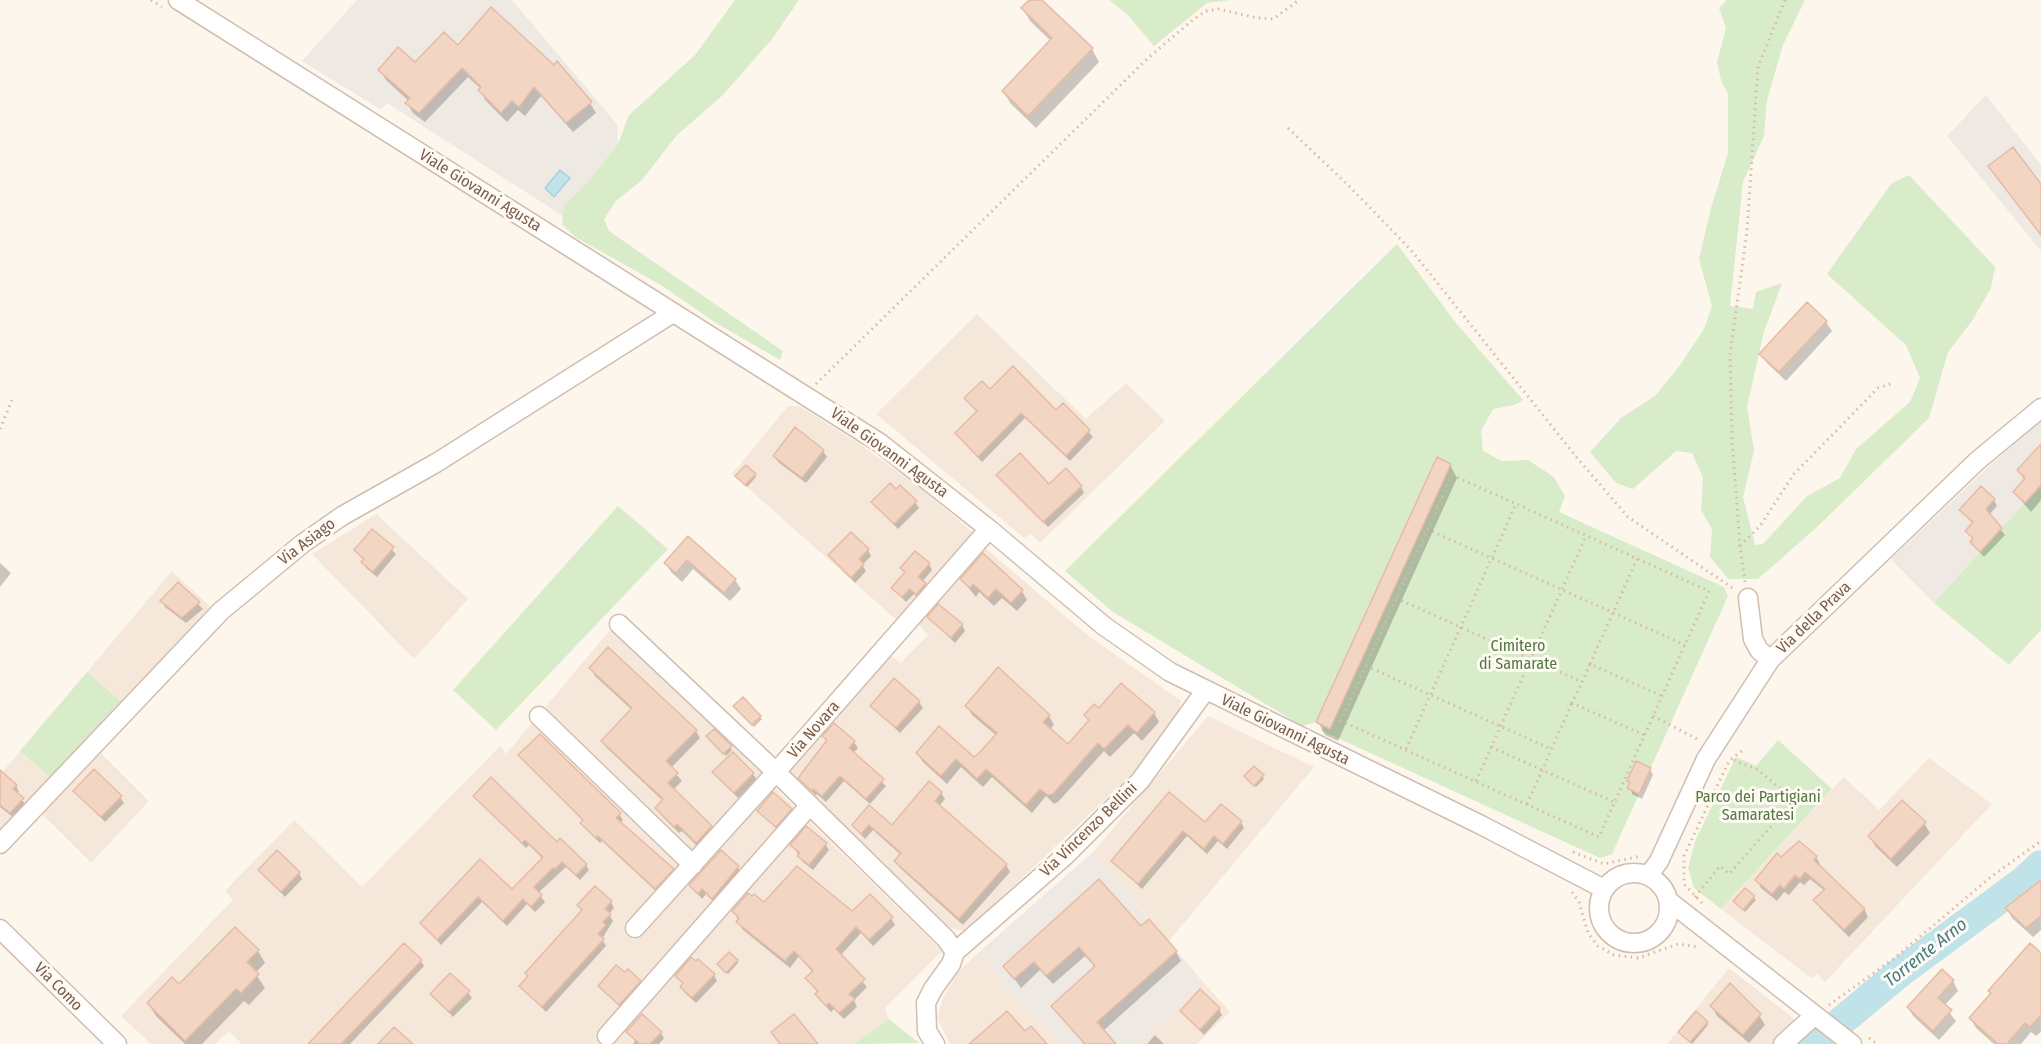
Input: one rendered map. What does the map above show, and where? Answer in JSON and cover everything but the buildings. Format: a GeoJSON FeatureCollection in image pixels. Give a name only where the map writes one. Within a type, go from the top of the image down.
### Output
{"type":"FeatureCollection","features":[{"type":"Feature","properties":{"kind":"street","name":"Viale Giovanni Agusta"},"geometry":{"type":"LineString","coordinates":[[178,0],[673,313],[807,394],[899,456],[1136,651],[1205,691],[1481,825],[1604,890]]}},
{"type":"Feature","properties":{"kind":"street","name":"Via Asiago"},"geometry":{"type":"LineString","coordinates":[[0,844],[221,611],[302,544],[336,520],[436,463],[673,313]]}},
{"type":"Feature","properties":{"kind":"street","name":"Via della Prava"},"geometry":{"type":"LineString","coordinates":[[1648,876],[1659,861],[1706,759],[1770,660],[1977,461],[2041,408]]}},
{"type":"Feature","properties":{"kind":"street","name":"Via Novara"},"geometry":{"type":"LineString","coordinates":[[635,928],[776,772],[989,529]]}},
{"type":"Feature","properties":{"kind":"street"},"geometry":{"type":"LineString","coordinates":[[1748,598],[1753,639],[1759,650],[1770,660]]}},
{"type":"Feature","properties":{"kind":"street"},"geometry":{"type":"LineString","coordinates":[[620,624],[810,805],[946,939],[955,952]]}},
{"type":"Feature","properties":{"kind":"street","name":"Via Vincenzo Bellini"},"geometry":{"type":"LineString","coordinates":[[935,1044],[927,1031],[926,1003],[951,964],[955,952],[1066,855],[1140,781],[1205,691]]}},
{"type":"Feature","properties":{"kind":"street"},"geometry":{"type":"LineString","coordinates":[[539,716],[693,865]]}},
{"type":"Feature","properties":{"kind":"street"},"geometry":{"type":"LineString","coordinates":[[607,1036],[810,805]]}},
{"type":"Feature","properties":{"kind":"street"},"geometry":{"type":"LineString","coordinates":[[1669,901],[1669,916],[1662,930],[1650,940],[1635,944],[1620,941],[1608,932],[1600,919],[1599,904],[1604,890],[1616,878],[1632,873],[1648,876],[1662,886],[1669,901],[1699,927],[1824,1009],[1848,1041]]}},
{"type":"Feature","properties":{"kind":"street"},"geometry":{"type":"LineString","coordinates":[[1662,930],[1699,927]]}},
{"type":"Feature","properties":{"kind":"street","name":"Via Como"},"geometry":{"type":"LineString","coordinates":[[0,929],[117,1044]]}},
{"type":"Feature","properties":{"kind":"street"},"geometry":{"type":"LineString","coordinates":[[1783,1044],[1824,1009]]}},
{"type":"Feature","properties":{"kind":"path"},"geometry":{"type":"LineString","coordinates":[[807,394],[1140,66],[1194,19],[1206,11],[1219,9],[1257,18],[1273,19],[1299,0]]}},
{"type":"Feature","properties":{"kind":"path"},"geometry":{"type":"LineString","coordinates":[[1748,598],[1740,546],[1732,440],[1730,355],[1747,231],[1758,67],[1785,0]]}},
{"type":"Feature","properties":{"kind":"path"},"geometry":{"type":"LineString","coordinates":[[1288,129],[1349,186],[1411,250],[1578,459],[1628,517],[1748,598]]}},
{"type":"Feature","properties":{"kind":"path"},"geometry":{"type":"LineString","coordinates":[[1740,546],[1760,526],[1794,474],[1878,388],[1893,383]]}},
{"type":"Feature","properties":{"kind":"path"},"geometry":{"type":"LineString","coordinates":[[0,429],[12,400]]}},
{"type":"Feature","properties":{"kind":"path"},"geometry":{"type":"LineString","coordinates":[[1452,476],[1516,504],[1709,591],[1599,837],[1341,721],[1452,476]]}},
{"type":"Feature","properties":{"kind":"path"},"geometry":{"type":"LineString","coordinates":[[1406,750],[1516,504]]}},
{"type":"Feature","properties":{"kind":"path"},"geometry":{"type":"LineString","coordinates":[[1427,530],[1685,645]]}},
{"type":"Feature","properties":{"kind":"path"},"geometry":{"type":"LineString","coordinates":[[1476,781],[1586,536]]}},
{"type":"Feature","properties":{"kind":"path"},"geometry":{"type":"LineString","coordinates":[[1527,804],[1637,559]]}},
{"type":"Feature","properties":{"kind":"path"},"geometry":{"type":"LineString","coordinates":[[1396,598],[1582,682]]}},
{"type":"Feature","properties":{"kind":"path"},"geometry":{"type":"LineString","coordinates":[[1590,664],[1662,696]]}},
{"type":"Feature","properties":{"kind":"path"},"geometry":{"type":"LineString","coordinates":[[1366,666],[1551,750]]}},
{"type":"Feature","properties":{"kind":"path"},"geometry":{"type":"LineString","coordinates":[[1572,703],[1644,735]]}},
{"type":"Feature","properties":{"kind":"path"},"geometry":{"type":"LineString","coordinates":[[1653,716],[1702,742]]}},
{"type":"Feature","properties":{"kind":"path"},"geometry":{"type":"LineString","coordinates":[[1491,747],[1614,802]]}},
{"type":"Feature","properties":{"kind":"path"},"geometry":{"type":"LineString","coordinates":[[1707,907],[1684,884],[1682,876],[1684,856],[1689,841],[1731,759],[1743,750]]}},
{"type":"Feature","properties":{"kind":"path"},"geometry":{"type":"LineString","coordinates":[[1695,897],[1720,866],[1729,874],[1794,800],[1758,770],[1731,759]]}},
{"type":"Feature","properties":{"kind":"path"},"geometry":{"type":"LineString","coordinates":[[1824,1009],[1896,957],[1992,876],[2041,841]]}},
{"type":"Feature","properties":{"kind":"shaded area"},"geometry":{"type":"Polygon","coordinates":[[[357,0],[512,0],[617,124],[618,144],[587,183],[564,205],[563,216],[387,103],[380,109],[302,61],[357,0]]]}},
{"type":"Feature","properties":{"kind":"shaded area"},"geometry":{"type":"Polygon","coordinates":[[[1986,95],[2041,165],[2041,251],[1947,136],[1986,95]]]}},
{"type":"Feature","properties":{"kind":"shaded area"},"geometry":{"type":"Polygon","coordinates":[[[977,314],[1086,419],[1126,383],[1165,421],[1040,543],[1031,534],[1024,538],[876,414],[977,314]]]}},
{"type":"Feature","properties":{"kind":"shaded area"},"geometry":{"type":"Polygon","coordinates":[[[788,406],[799,406],[858,443],[914,483],[976,535],[900,623],[732,474],[788,406]]]}},
{"type":"Feature","properties":{"kind":"shaded area"},"geometry":{"type":"Polygon","coordinates":[[[2041,421],[2041,485],[1934,603],[1891,559],[1988,467],[2041,421]]]}},
{"type":"Feature","properties":{"kind":"shaded area"},"geometry":{"type":"Polygon","coordinates":[[[376,514],[468,599],[414,659],[312,554],[376,514]]]}},
{"type":"Feature","properties":{"kind":"shaded area"},"geometry":{"type":"Polygon","coordinates":[[[983,546],[1086,634],[1181,701],[1178,716],[1135,771],[966,931],[949,928],[787,769],[889,654],[901,663],[928,635],[918,623],[983,546]]]}},
{"type":"Feature","properties":{"kind":"shaded area"},"geometry":{"type":"Polygon","coordinates":[[[172,571],[213,609],[123,703],[87,672],[172,571]]]}},
{"type":"Feature","properties":{"kind":"shaded area"},"geometry":{"type":"Polygon","coordinates":[[[610,630],[765,772],[625,932],[634,940],[773,786],[942,951],[885,1008],[889,1019],[854,1044],[242,1044],[229,1031],[215,1044],[151,1044],[121,1016],[233,900],[225,891],[294,820],[362,887],[500,746],[506,754],[610,630]]]}},
{"type":"Feature","properties":{"kind":"shaded area"},"geometry":{"type":"Polygon","coordinates":[[[1208,716],[1314,767],[1169,941],[1093,852],[1208,716]]]}},
{"type":"Feature","properties":{"kind":"shaded area"},"geometry":{"type":"Polygon","coordinates":[[[20,751],[50,777],[0,830],[0,775],[20,751]]]}},
{"type":"Feature","properties":{"kind":"shaded area"},"geometry":{"type":"Polygon","coordinates":[[[101,753],[149,801],[91,863],[42,814],[101,753]]]}},
{"type":"Feature","properties":{"kind":"shaded area"},"geometry":{"type":"Polygon","coordinates":[[[1929,758],[1992,804],[1825,982],[1817,974],[1811,978],[1721,909],[1844,777],[1879,810],[1929,758]]]}},
{"type":"Feature","properties":{"kind":"shaded area"},"geometry":{"type":"Polygon","coordinates":[[[1093,852],[1203,982],[1139,1044],[1063,1044],[977,954],[1093,852]]]}},
{"type":"Feature","properties":{"kind":"shaded area"},"geometry":{"type":"Polygon","coordinates":[[[977,954],[1063,1044],[950,1044],[937,1018],[943,998],[957,973],[977,954]]]}},
{"type":"Feature","properties":{"kind":"shaded area"},"geometry":{"type":"Polygon","coordinates":[[[1729,968],[1797,1021],[1772,1044],[1667,1044],[1729,968]]]}},
{"type":"Feature","properties":{"kind":"shaded area"},"geometry":{"type":"Polygon","coordinates":[[[1203,982],[1230,1012],[1197,1044],[1139,1044],[1203,982]]]}},
{"type":"Feature","properties":{"kind":"green space"},"geometry":{"type":"Polygon","coordinates":[[[735,0],[799,0],[772,39],[723,95],[677,135],[642,180],[616,201],[604,219],[609,231],[783,351],[780,360],[716,323],[661,285],[575,237],[562,224],[564,205],[587,183],[618,144],[629,115],[695,55],[735,0]]]}},
{"type":"Feature","properties":{"kind":"green space"},"geometry":{"type":"Polygon","coordinates":[[[1109,0],[1231,0],[1207,3],[1154,46],[1128,15],[1109,0]]]}},
{"type":"Feature","properties":{"kind":"green space"},"geometry":{"type":"Polygon","coordinates":[[[1727,0],[1805,0],[1783,45],[1767,100],[1764,136],[1743,182],[1730,306],[1753,309],[1756,292],[1782,283],[1764,332],[1747,406],[1754,451],[1743,497],[1755,545],[1763,544],[1807,496],[1840,478],[1856,449],[1910,402],[1920,378],[1906,345],[1827,274],[1891,184],[1909,175],[1995,267],[1991,288],[1972,321],[1948,352],[1929,418],[1816,528],[1758,579],[1728,579],[1710,557],[1712,529],[1701,510],[1703,477],[1692,453],[1676,451],[1633,489],[1616,483],[1590,452],[1621,418],[1655,396],[1680,365],[1704,329],[1712,306],[1699,259],[1711,208],[1728,153],[1728,94],[1721,80],[1717,62],[1726,28],[1719,8],[1727,0]]]}},
{"type":"Feature","properties":{"kind":"green space","name":"Cimitero di Samarate"},"geometry":{"type":"Polygon","coordinates":[[[1397,244],[1456,323],[1523,400],[1514,405],[1493,409],[1481,431],[1483,451],[1502,461],[1528,460],[1554,477],[1565,496],[1559,512],[1724,587],[1728,596],[1612,854],[1600,858],[1322,731],[1323,726],[1316,722],[1302,726],[1113,612],[1065,571],[1397,244]]]}},
{"type":"Feature","properties":{"kind":"green space"},"geometry":{"type":"Polygon","coordinates":[[[2041,485],[2041,630],[2009,665],[1934,603],[2041,485]]]}},
{"type":"Feature","properties":{"kind":"green space"},"geometry":{"type":"Polygon","coordinates":[[[618,506],[668,549],[496,730],[453,690],[618,506]]]}},
{"type":"Feature","properties":{"kind":"green space"},"geometry":{"type":"Polygon","coordinates":[[[87,672],[123,703],[50,777],[20,751],[87,672]]]}},
{"type":"Feature","properties":{"kind":"green space","name":"Parco dei Partigiani Samaratesi"},"geometry":{"type":"Polygon","coordinates":[[[1778,740],[1832,789],[1721,909],[1694,888],[1688,868],[1696,839],[1736,757],[1756,766],[1778,740]]]}},
{"type":"Feature","properties":{"kind":"green space"},"geometry":{"type":"Polygon","coordinates":[[[889,1019],[919,1043],[854,1044],[889,1019]]]}},
{"type":"Feature","properties":{"kind":"water"},"geometry":{"type":"Polygon","coordinates":[[[560,170],[570,178],[554,197],[545,188],[560,170]]]}},
{"type":"Feature","properties":{"kind":"waterway","name":"Torrente Arno"},"geometry":{"type":"LineString","coordinates":[[1814,1044],[1898,974],[2025,880],[2041,865]]}}]}
